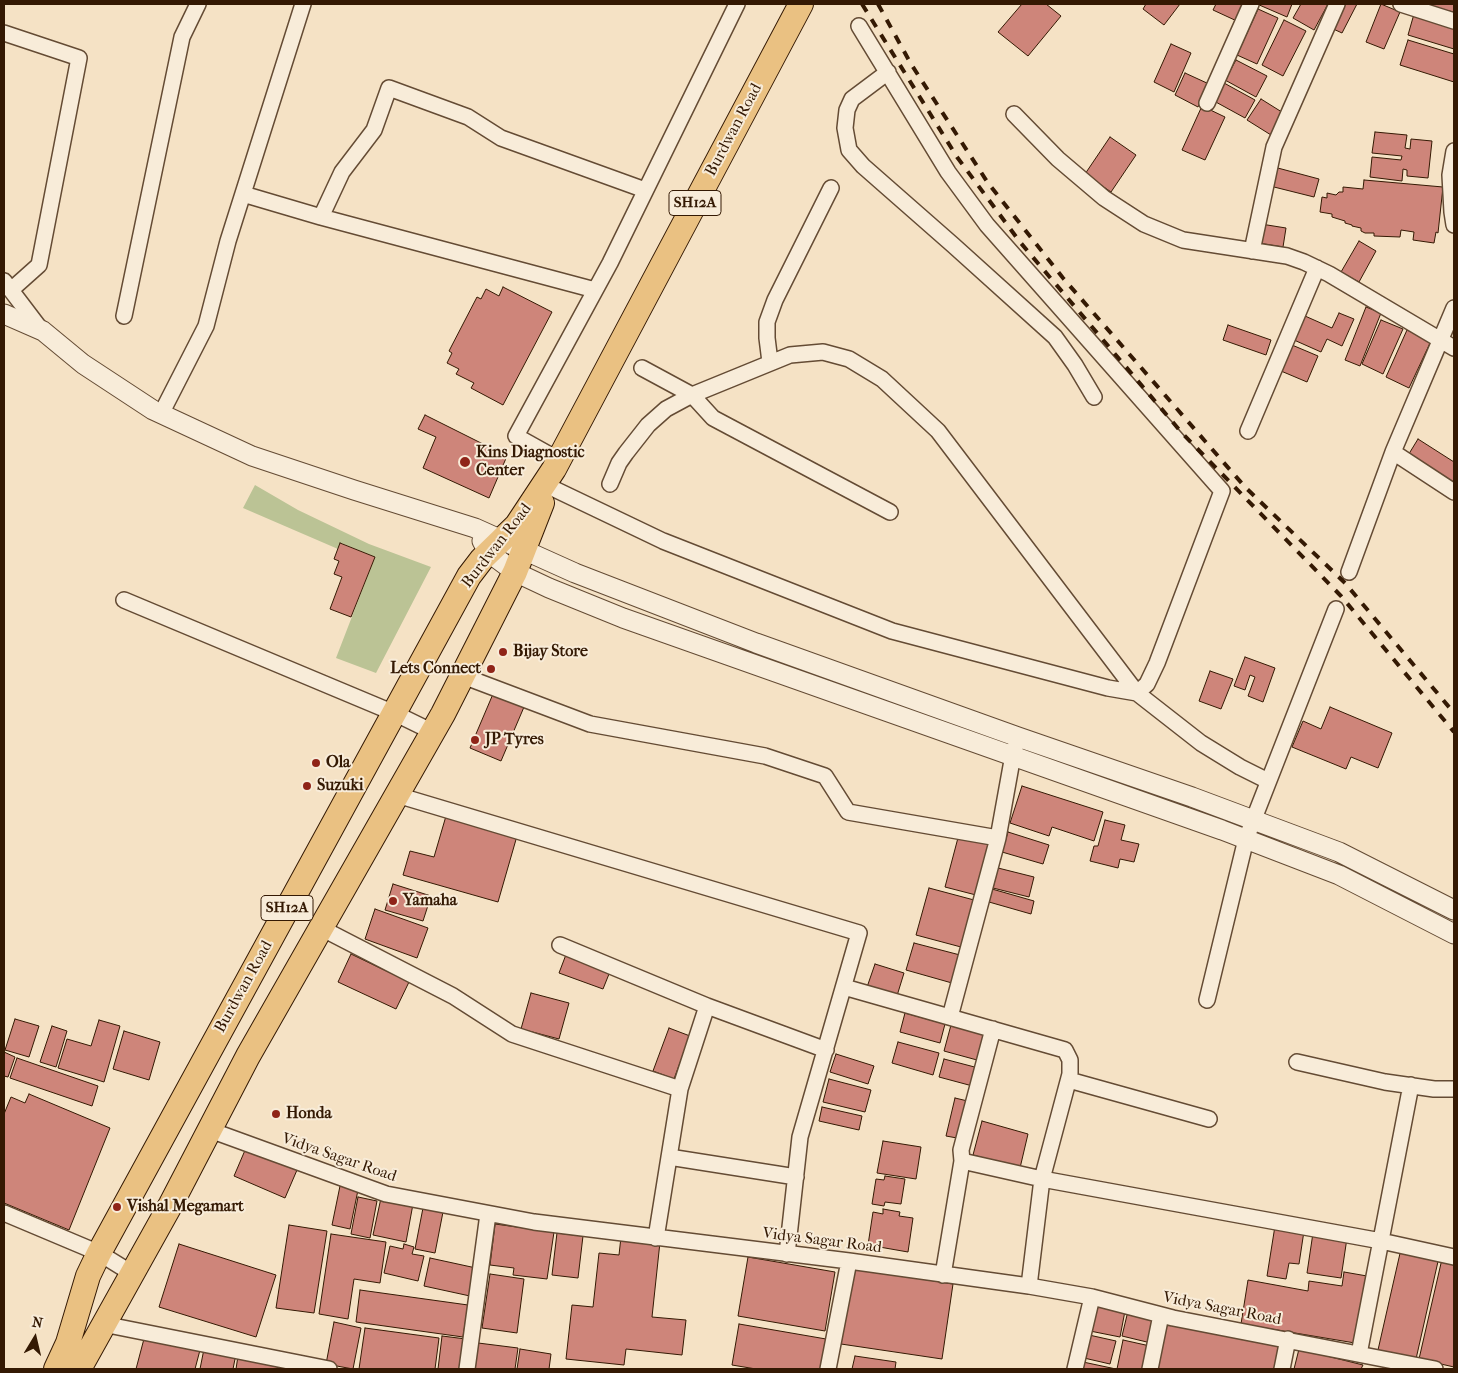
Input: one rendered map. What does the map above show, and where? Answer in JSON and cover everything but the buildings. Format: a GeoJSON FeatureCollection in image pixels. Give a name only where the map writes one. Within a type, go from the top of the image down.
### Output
{"type":"FeatureCollection","features":[{"type":"Feature","properties":{"kind":"main road","name":"Burdwan Road"},"geometry":{"type":"LineString","coordinates":[[79,1369],[133,1274],[248,1056],[463,676],[519,561],[554,471],[801,4]]}},
{"type":"Feature","properties":{"kind":"main road","name":"Burdwan Road"},"geometry":{"type":"LineString","coordinates":[[56,1369],[68,1343],[88,1276],[99,1252],[469,576],[494,546],[517,524],[554,471]]}},
{"type":"Feature","properties":{"kind":"street"},"geometry":{"type":"LineString","coordinates":[[124,316],[182,37],[198,4]]}},
{"type":"Feature","properties":{"kind":"street"},"geometry":{"type":"LineString","coordinates":[[161,414],[206,326],[228,240],[304,4]]}},
{"type":"Feature","properties":{"kind":"street"},"geometry":{"type":"LineString","coordinates":[[737,4],[595,290],[516,436],[554,471],[662,541],[892,631],[1108,688],[1137,693]]}},
{"type":"Feature","properties":{"kind":"street"},"geometry":{"type":"LineString","coordinates":[[1207,104],[1251,4]]}},
{"type":"Feature","properties":{"kind":"street"},"geometry":{"type":"LineString","coordinates":[[1252,250],[1274,147],[1337,4]]}},
{"type":"Feature","properties":{"kind":"street"},"geometry":{"type":"LineString","coordinates":[[1401,4],[1454,21]]}},
{"type":"Feature","properties":{"kind":"street"},"geometry":{"type":"LineString","coordinates":[[859,26],[948,172],[987,224],[1222,491],[1157,663],[1147,684],[1137,693]]}},
{"type":"Feature","properties":{"kind":"street"},"geometry":{"type":"LineString","coordinates":[[4,33],[78,58],[39,265],[8,286],[43,331],[83,364],[161,414],[252,456],[475,528],[494,546],[519,561],[549,588],[623,618],[1246,839],[1339,875],[1454,934]]}},
{"type":"Feature","properties":{"kind":"street"},"geometry":{"type":"LineString","coordinates":[[888,72],[852,99],[847,110],[845,128],[850,150],[863,166],[1055,338],[1075,365],[1094,397]]}},
{"type":"Feature","properties":{"kind":"street"},"geometry":{"type":"LineString","coordinates":[[321,217],[342,172],[374,130],[389,88],[468,117],[502,138],[645,190]]}},
{"type":"Feature","properties":{"kind":"street"},"geometry":{"type":"LineString","coordinates":[[1014,114],[1058,159],[1104,198],[1144,224],[1183,240],[1287,256],[1317,268],[1448,344]]}},
{"type":"Feature","properties":{"kind":"street"},"geometry":{"type":"LineString","coordinates":[[1454,151],[1450,175],[1454,224]]}},
{"type":"Feature","properties":{"kind":"street"},"geometry":{"type":"LineString","coordinates":[[770,362],[766,338],[767,322],[775,300],[831,188]]}},
{"type":"Feature","properties":{"kind":"street"},"geometry":{"type":"LineString","coordinates":[[243,194],[321,217],[595,290]]}},
{"type":"Feature","properties":{"kind":"street"},"geometry":{"type":"LineString","coordinates":[[1248,431],[1317,268]]}},
{"type":"Feature","properties":{"kind":"street"},"geometry":{"type":"LineString","coordinates":[[1349,572],[1393,452],[1448,344],[1454,308]]}},
{"type":"Feature","properties":{"kind":"street"},"geometry":{"type":"LineString","coordinates":[[4,314],[43,331]]}},
{"type":"Feature","properties":{"kind":"street"},"geometry":{"type":"LineString","coordinates":[[610,484],[619,463],[648,425],[666,409],[692,395],[790,355],[823,352],[849,359],[882,379],[938,431],[1137,693],[1201,743],[1240,767],[1268,781]]}},
{"type":"Feature","properties":{"kind":"street"},"geometry":{"type":"LineString","coordinates":[[642,368],[692,395],[713,418],[890,512]]}},
{"type":"Feature","properties":{"kind":"street"},"geometry":{"type":"LineString","coordinates":[[1393,452],[1454,492]]}},
{"type":"Feature","properties":{"kind":"street"},"geometry":{"type":"LineString","coordinates":[[519,561],[575,573],[756,643],[1339,852],[1454,910]]}},
{"type":"Feature","properties":{"kind":"street"},"geometry":{"type":"LineString","coordinates":[[124,600],[433,732]]}},
{"type":"Feature","properties":{"kind":"street"},"geometry":{"type":"LineString","coordinates":[[1207,1000],[1246,839],[1336,609]]}},
{"type":"Feature","properties":{"kind":"street"},"geometry":{"type":"LineString","coordinates":[[463,676],[590,724],[765,756],[826,776],[848,812],[998,838]]}},
{"type":"Feature","properties":{"kind":"street"},"geometry":{"type":"LineString","coordinates":[[950,1017],[998,838],[1018,737]]}},
{"type":"Feature","properties":{"kind":"street"},"geometry":{"type":"LineString","coordinates":[[397,795],[858,933],[800,1138],[787,1254]]}},
{"type":"Feature","properties":{"kind":"street"},"geometry":{"type":"LineString","coordinates":[[321,928],[452,996],[512,1034],[680,1089]]}},
{"type":"Feature","properties":{"kind":"street"},"geometry":{"type":"LineString","coordinates":[[560,945],[707,1006],[826,1050]]}},
{"type":"Feature","properties":{"kind":"street"},"geometry":{"type":"LineString","coordinates":[[844,987],[1065,1050],[1070,1060],[1069,1080],[1042,1179],[1029,1286]]}},
{"type":"Feature","properties":{"kind":"street"},"geometry":{"type":"LineString","coordinates":[[656,1238],[680,1089],[707,1006]]}},
{"type":"Feature","properties":{"kind":"street"},"geometry":{"type":"LineString","coordinates":[[944,1275],[962,1161],[961,1150],[993,1029]]}},
{"type":"Feature","properties":{"kind":"street"},"geometry":{"type":"LineString","coordinates":[[1297,1062],[1385,1082],[1454,1089]]}},
{"type":"Feature","properties":{"kind":"street"},"geometry":{"type":"LineString","coordinates":[[1069,1080],[1209,1119]]}},
{"type":"Feature","properties":{"kind":"street"},"geometry":{"type":"LineString","coordinates":[[1359,1354],[1411,1085]]}},
{"type":"Feature","properties":{"kind":"street","name":"Vidya Sagar Road"},"geometry":{"type":"LineString","coordinates":[[210,1130],[386,1194],[488,1214],[534,1222],[849,1261],[1029,1286],[1092,1298],[1161,1315],[1435,1369]]}},
{"type":"Feature","properties":{"kind":"street"},"geometry":{"type":"LineString","coordinates":[[670,1157],[796,1176]]}},
{"type":"Feature","properties":{"kind":"street"},"geometry":{"type":"LineString","coordinates":[[962,1161],[1042,1179],[1454,1257]]}},
{"type":"Feature","properties":{"kind":"street"},"geometry":{"type":"LineString","coordinates":[[4,1212],[99,1252],[133,1274]]}},
{"type":"Feature","properties":{"kind":"street"},"geometry":{"type":"LineString","coordinates":[[468,1369],[488,1214]]}},
{"type":"Feature","properties":{"kind":"street"},"geometry":{"type":"LineString","coordinates":[[828,1369],[849,1261]]}},
{"type":"Feature","properties":{"kind":"street"},"geometry":{"type":"LineString","coordinates":[[1076,1369],[1092,1298]]}},
{"type":"Feature","properties":{"kind":"street"},"geometry":{"type":"LineString","coordinates":[[1150,1369],[1161,1315]]}},
{"type":"Feature","properties":{"kind":"street"},"geometry":{"type":"LineString","coordinates":[[103,1324],[330,1369]]}},
{"type":"Feature","properties":{"kind":"street"},"geometry":{"type":"LineString","coordinates":[[1282,1369],[1288,1340]]}},
{"type":"Feature","properties":{"kind":"green space"},"geometry":{"type":"Polygon","coordinates":[[[255,485],[298,510],[369,544],[431,567],[376,673],[336,658],[375,557],[341,543],[338,549],[243,508],[255,485]]]}},
{"type":"Feature","properties":{"kind":"railway"},"geometry":{"type":"LineString","coordinates":[[862,4],[957,157],[1020,242],[1182,433],[1341,596],[1454,732]]}},
{"type":"Feature","properties":{"kind":"railway"},"geometry":{"type":"LineString","coordinates":[[878,4],[911,64],[988,183],[1063,278],[1245,487],[1345,583],[1454,713]]}},
{"type":"Feature","properties":{"kind":"place","name":"Kins Diagnostic Center"},"geometry":{"type":"Point","coordinates":[465,462]}},
{"type":"Feature","properties":{"kind":"place","name":"Bijay Store"},"geometry":{"type":"Point","coordinates":[503,652]}},
{"type":"Feature","properties":{"kind":"place","name":"Lets Connect"},"geometry":{"type":"Point","coordinates":[491,669]}},
{"type":"Feature","properties":{"kind":"place","name":"JP Tyres"},"geometry":{"type":"Point","coordinates":[475,740]}},
{"type":"Feature","properties":{"kind":"place","name":"Ola"},"geometry":{"type":"Point","coordinates":[316,763]}},
{"type":"Feature","properties":{"kind":"place","name":"Suzuki"},"geometry":{"type":"Point","coordinates":[307,786]}},
{"type":"Feature","properties":{"kind":"place","name":"Yamaha"},"geometry":{"type":"Point","coordinates":[393,901]}},
{"type":"Feature","properties":{"kind":"place","name":"Honda"},"geometry":{"type":"Point","coordinates":[276,1114]}},
{"type":"Feature","properties":{"kind":"place","name":"Vishal Megamart"},"geometry":{"type":"Point","coordinates":[117,1207]}}]}
